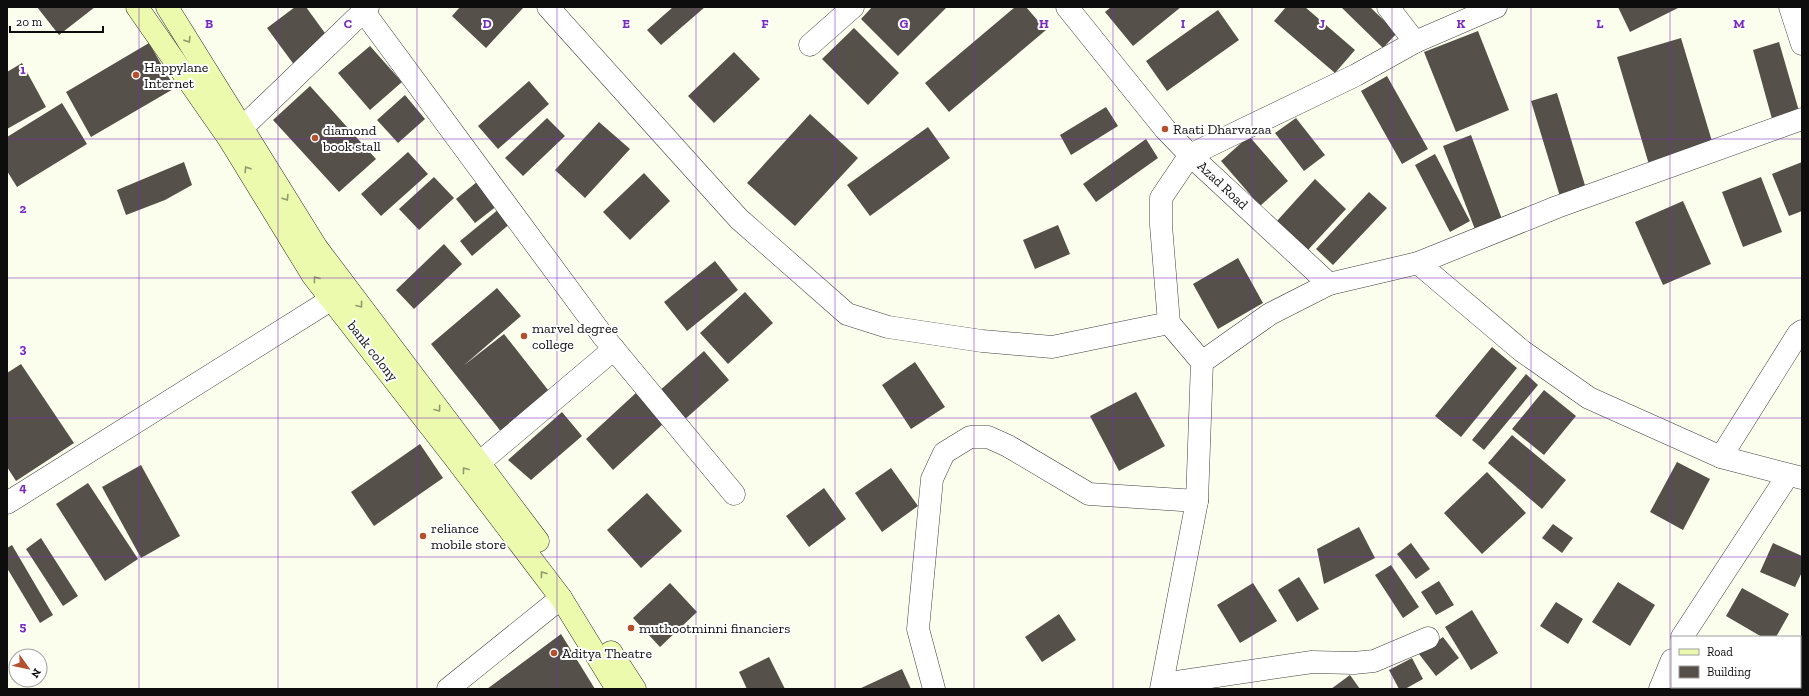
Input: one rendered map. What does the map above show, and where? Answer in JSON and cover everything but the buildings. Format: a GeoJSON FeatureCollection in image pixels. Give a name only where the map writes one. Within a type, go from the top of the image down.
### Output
{"type":"FeatureCollection","features":[{"type":"Feature","properties":{"kind":"main road","name":"bank colony"},"geometry":{"type":"LineString","coordinates":[[137,7],[229,139],[313,276],[454,456],[561,598],[617,689]]}},
{"type":"Feature","properties":{"kind":"main road"},"geometry":{"type":"LineString","coordinates":[[167,7],[317,248],[554,563],[635,689]]}},
{"type":"Feature","properties":{"kind":"street"},"geometry":{"type":"LineString","coordinates":[[548,7],[739,219],[847,314],[888,327],[982,341],[1052,347],[1169,323]]}},
{"type":"Feature","properties":{"kind":"street"},"geometry":{"type":"LineString","coordinates":[[810,45],[853,7]]}},
{"type":"Feature","properties":{"kind":"street","name":"Azad Road"},"geometry":{"type":"LineString","coordinates":[[1067,7],[1165,129],[1190,155],[1329,284]]}},
{"type":"Feature","properties":{"kind":"street"},"geometry":{"type":"LineString","coordinates":[[1388,7],[1415,42]]}},
{"type":"Feature","properties":{"kind":"street"},"geometry":{"type":"LineString","coordinates":[[1428,638],[1374,661],[1354,663],[1312,662],[1162,687],[1197,501],[1202,362],[1169,323],[1161,224],[1161,198],[1190,155],[1356,75],[1415,42],[1496,7]]}},
{"type":"Feature","properties":{"kind":"street"},"geometry":{"type":"LineString","coordinates":[[1790,7],[1802,44]]}},
{"type":"Feature","properties":{"kind":"street"},"geometry":{"type":"LineString","coordinates":[[242,128],[366,10],[614,349],[734,494]]}},
{"type":"Feature","properties":{"kind":"street"},"geometry":{"type":"LineString","coordinates":[[1202,362],[1270,314],[1329,284],[1418,263],[1558,207],[1802,119]]}},
{"type":"Feature","properties":{"kind":"street"},"geometry":{"type":"LineString","coordinates":[[1418,263],[1522,351],[1589,398],[1721,457],[1795,477],[1764,514],[1683,636]]}},
{"type":"Feature","properties":{"kind":"street"},"geometry":{"type":"LineString","coordinates":[[7,503],[332,299]]}},
{"type":"Feature","properties":{"kind":"street"},"geometry":{"type":"LineString","coordinates":[[1721,457],[1798,334],[1802,331]]}},
{"type":"Feature","properties":{"kind":"street"},"geometry":{"type":"LineString","coordinates":[[479,463],[614,349]]}},
{"type":"Feature","properties":{"kind":"street"},"geometry":{"type":"LineString","coordinates":[[934,689],[918,629],[932,479],[944,453],[970,437],[988,437],[1008,446],[1089,494],[1197,501]]}},
{"type":"Feature","properties":{"kind":"street"},"geometry":{"type":"LineString","coordinates":[[448,689],[561,598]]}},
{"type":"Feature","properties":{"kind":"street"},"geometry":{"type":"LineString","coordinates":[[1660,689],[1671,662]]}},
{"type":"Feature","properties":{"kind":"place","name":"Happylane Internet"},"geometry":{"type":"Point","coordinates":[136,75]}},
{"type":"Feature","properties":{"kind":"place","name":"Raati Dharvazaa"},"geometry":{"type":"Point","coordinates":[1165,129]}},
{"type":"Feature","properties":{"kind":"place","name":"diamond book stall"},"geometry":{"type":"Point","coordinates":[315,138]}},
{"type":"Feature","properties":{"kind":"place","name":"marvel degree college"},"geometry":{"type":"Point","coordinates":[524,336]}},
{"type":"Feature","properties":{"kind":"place","name":"reliance mobile store"},"geometry":{"type":"Point","coordinates":[423,536]}},
{"type":"Feature","properties":{"kind":"place","name":"muthootminni financiers"},"geometry":{"type":"Point","coordinates":[631,628]}},
{"type":"Feature","properties":{"kind":"place","name":"Aditya Theatre"},"geometry":{"type":"Point","coordinates":[554,653]}}]}
